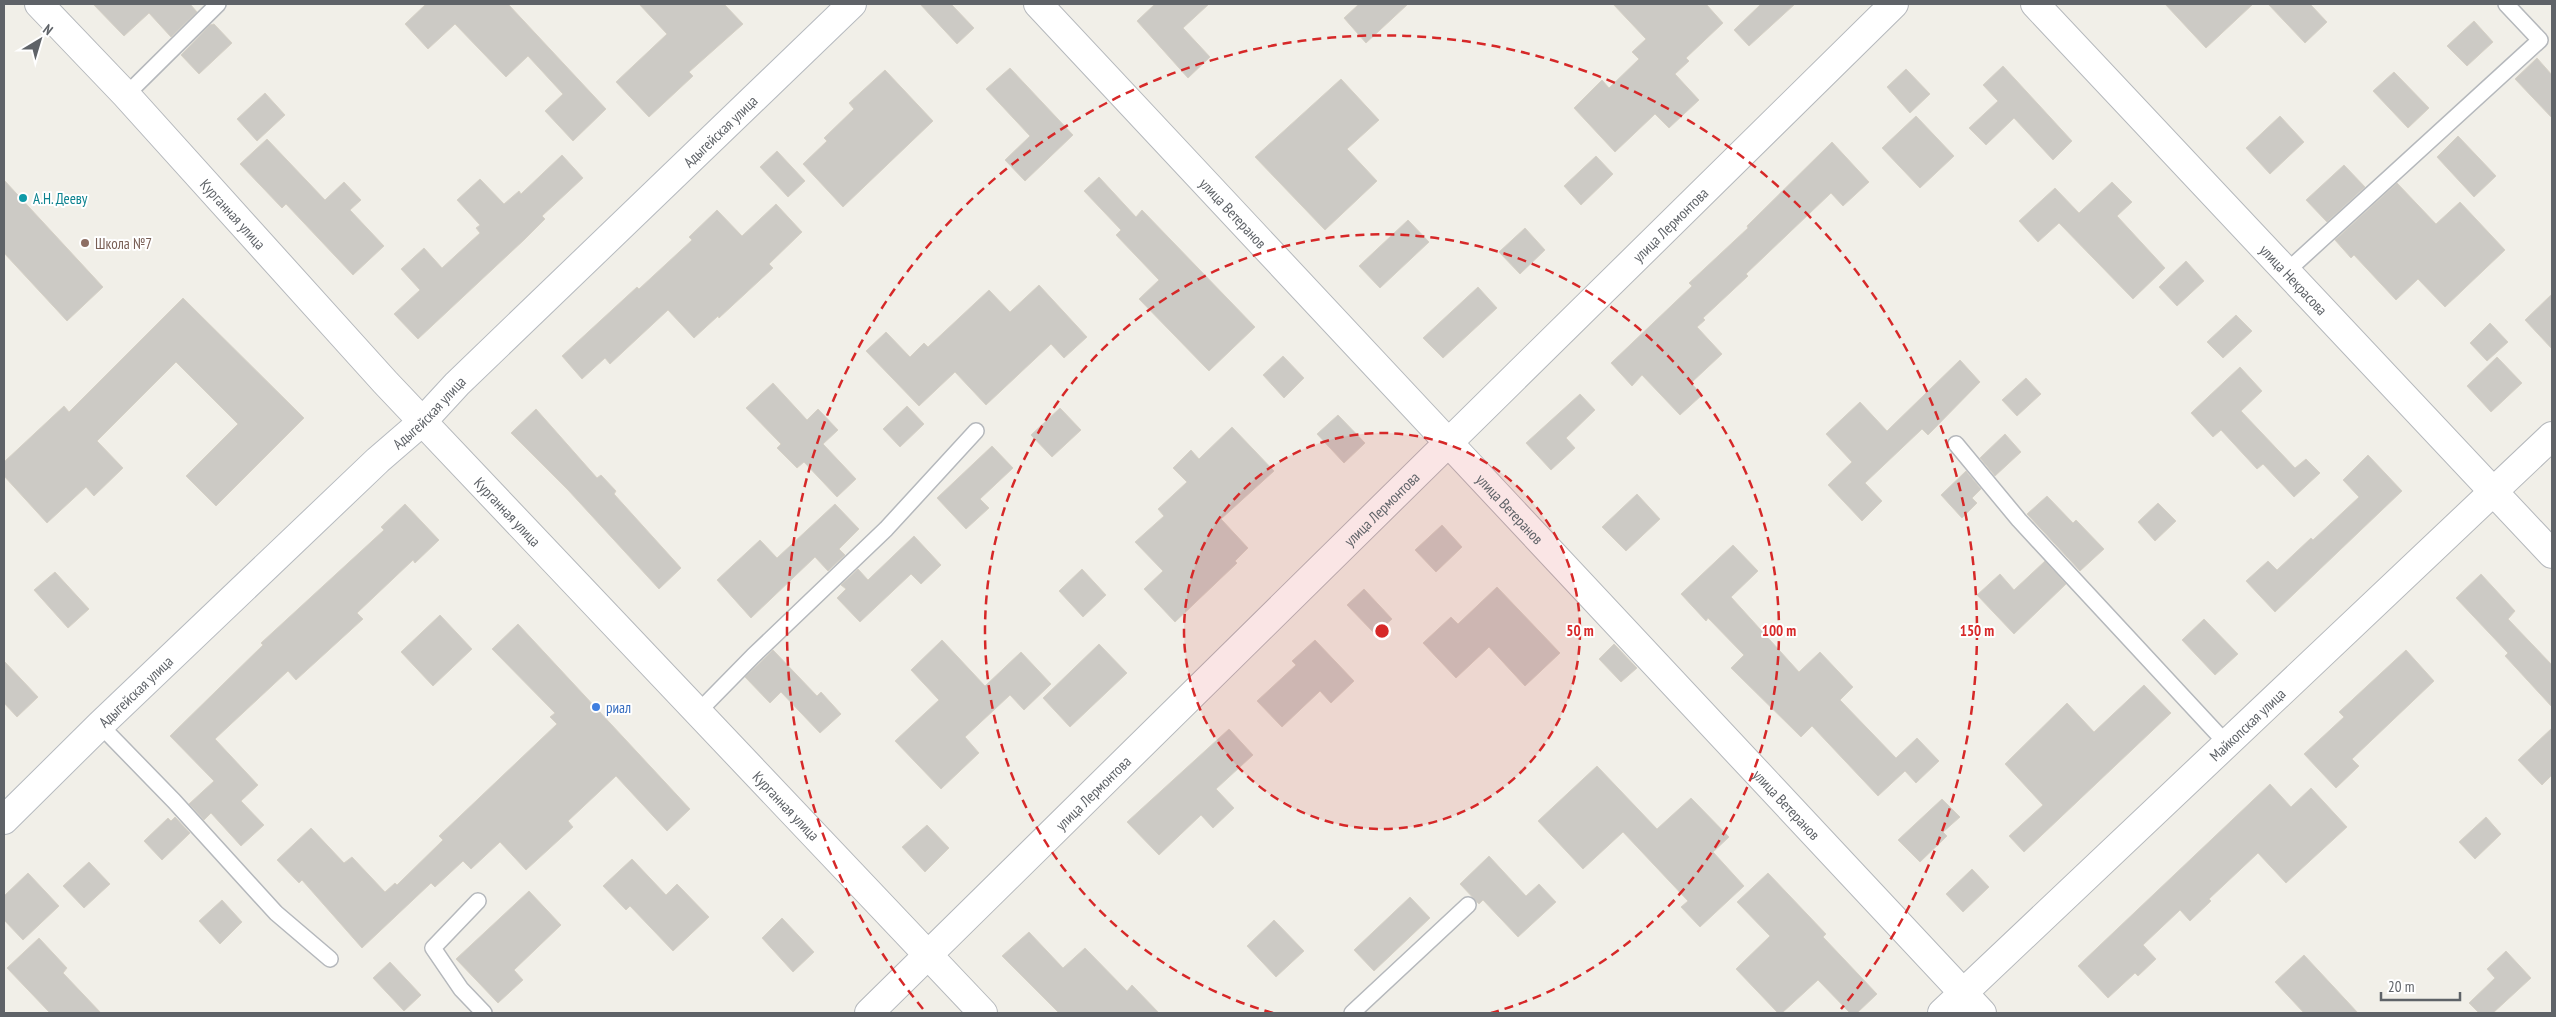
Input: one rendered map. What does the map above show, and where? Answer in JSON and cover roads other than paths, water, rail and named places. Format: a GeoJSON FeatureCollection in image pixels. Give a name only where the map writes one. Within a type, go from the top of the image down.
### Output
{"type":"FeatureCollection","features":[{"type":"Feature","properties":{"kind":"street","name":"Курганная улица"},"geometry":{"type":"LineString","coordinates":[[39,4],[126,95],[422,422],[983,1013]]}},
{"type":"Feature","properties":{"kind":"street","name":"Адыгейская улица"},"geometry":{"type":"LineString","coordinates":[[4,820],[100,725],[371,467],[422,422],[457,384],[852,4]]}},
{"type":"Feature","properties":{"kind":"street","name":"улица Ветеранов"},"geometry":{"type":"LineString","coordinates":[[1038,4],[1448,440],[1982,1013]]}},
{"type":"Feature","properties":{"kind":"street","name":"улица Лермонтова"},"geometry":{"type":"LineString","coordinates":[[869,1013],[929,956],[1448,440],[1894,4]]}},
{"type":"Feature","properties":{"kind":"street","name":"улица Некрасова"},"geometry":{"type":"LineString","coordinates":[[2036,4],[2552,554]]}},
{"type":"Feature","properties":{"kind":"street","name":"Майкопская улица"},"geometry":{"type":"LineString","coordinates":[[1942,1013],[2552,436]]}},
{"type":"Feature","properties":{"kind":"lane"},"geometry":{"type":"LineString","coordinates":[[126,95],[218,4]]}},
{"type":"Feature","properties":{"kind":"lane"},"geometry":{"type":"LineString","coordinates":[[2287,271],[2540,40],[2506,4]]}},
{"type":"Feature","properties":{"kind":"lane"},"geometry":{"type":"LineString","coordinates":[[698,712],[753,656],[886,529],[976,431]]}},
{"type":"Feature","properties":{"kind":"lane"},"geometry":{"type":"LineString","coordinates":[[1956,444],[2020,520],[2226,743]]}},
{"type":"Feature","properties":{"kind":"lane"},"geometry":{"type":"LineString","coordinates":[[100,725],[174,801],[276,913],[330,959]]}},
{"type":"Feature","properties":{"kind":"lane"},"geometry":{"type":"LineString","coordinates":[[478,901],[433,948],[461,989],[484,1013]]}},
{"type":"Feature","properties":{"kind":"lane"},"geometry":{"type":"LineString","coordinates":[[1352,1013],[1468,905]]}},
{"type":"Feature","properties":{"kind":"place","name":"А.Н. Дееву"},"geometry":{"type":"Point","coordinates":[23,198]}},
{"type":"Feature","properties":{"kind":"place","name":"Школа №7"},"geometry":{"type":"Point","coordinates":[85,243]}},
{"type":"Feature","properties":{"kind":"place","name":"риал"},"geometry":{"type":"Point","coordinates":[596,707]}}]}
